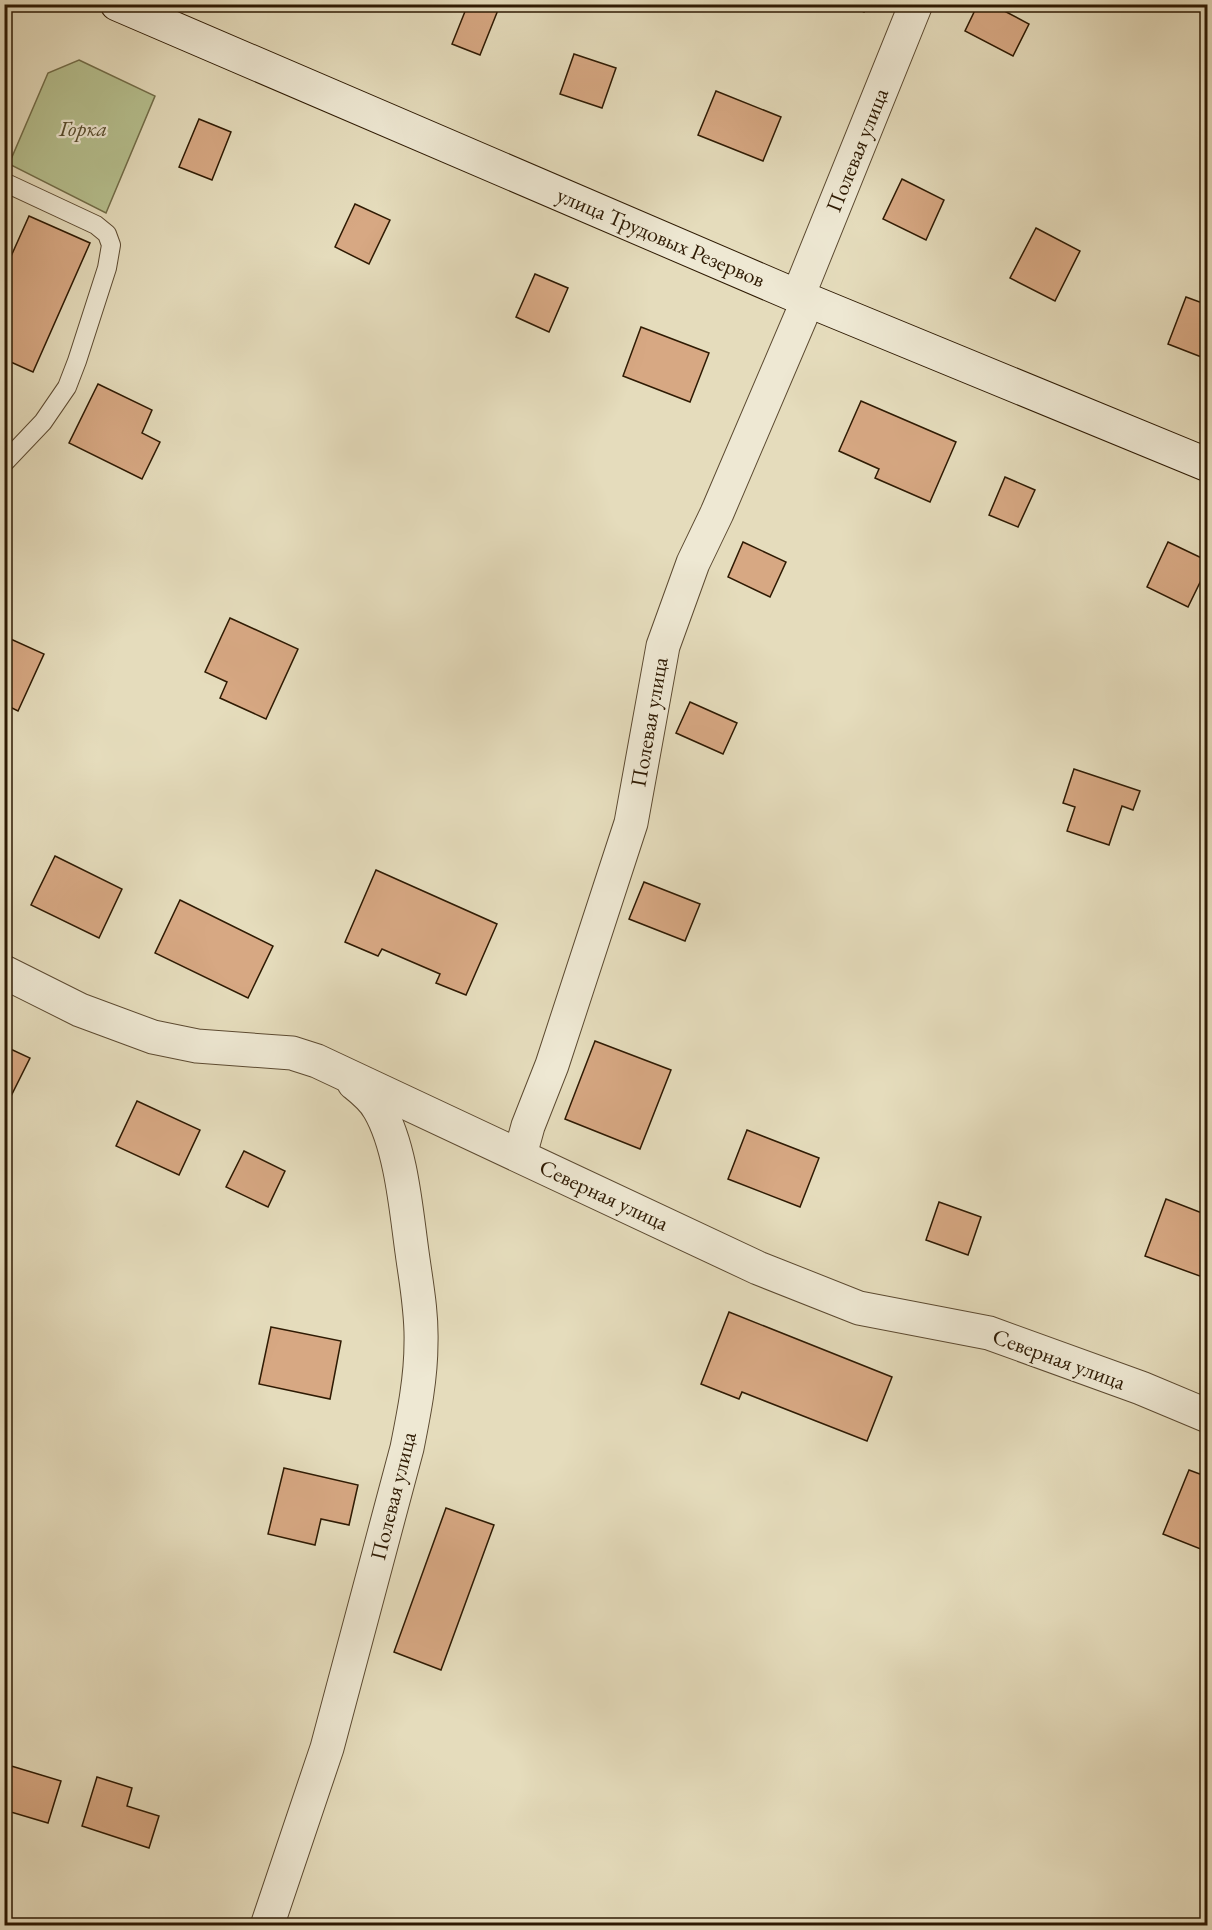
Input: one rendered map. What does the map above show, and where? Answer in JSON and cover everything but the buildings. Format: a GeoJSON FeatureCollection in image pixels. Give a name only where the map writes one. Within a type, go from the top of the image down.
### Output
{"type":"FeatureCollection","features":[{"type":"Feature","properties":{"kind":"street","name":"улица Трудовых Резервов"},"geometry":{"type":"LineString","coordinates":[[117,4],[803,298],[1208,465]]}},
{"type":"Feature","properties":{"kind":"street","name":"Полевая улица"},"geometry":{"type":"LineString","coordinates":[[519,1155],[552,1065],[631,823],[663,646],[693,563],[717,513],[803,298],[916,4]]}},
{"type":"Feature","properties":{"kind":"street","name":"Северная улица"},"geometry":{"type":"LineString","coordinates":[[4,972],[80,1010],[153,1037],[197,1046],[292,1053],[317,1061],[758,1268],[816,1292],[859,1308],[989,1334],[1141,1388],[1208,1416]]}},
{"type":"Feature","properties":{"kind":"street","name":"Полевая улица"},"geometry":{"type":"LineString","coordinates":[[267,1926],[327,1748],[407,1448],[422,1345],[421,1319],[403,1190],[392,1140],[380,1110],[368,1095],[341,1072]]}},
{"type":"Feature","properties":{"kind":"lane"},"geometry":{"type":"LineString","coordinates":[[4,182],[96,225],[107,234],[111,245],[107,268],[67,387],[43,422],[4,462]]}},
{"type":"Feature","properties":{"kind":"green space","name":"Горка"},"geometry":{"type":"Polygon","coordinates":[[[79,60],[155,96],[106,213],[9,164],[48,73],[79,60]]]}}]}
